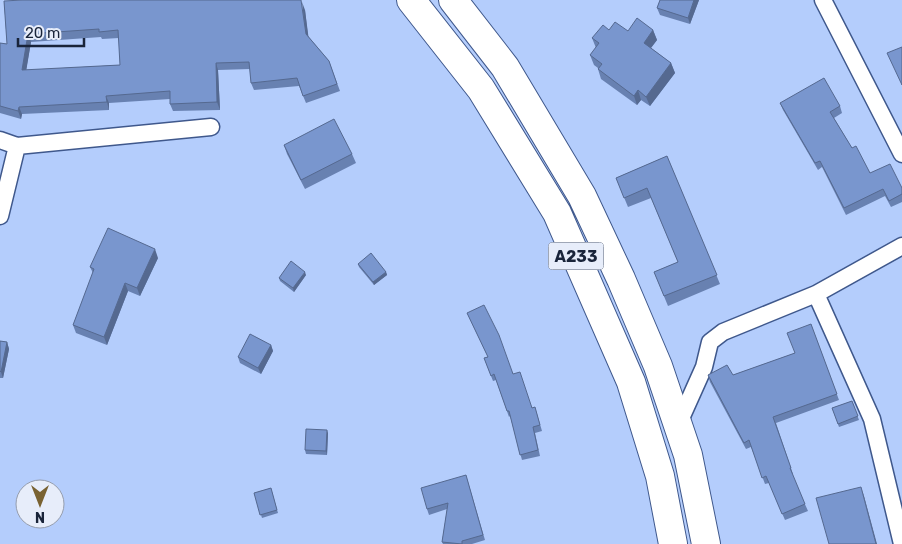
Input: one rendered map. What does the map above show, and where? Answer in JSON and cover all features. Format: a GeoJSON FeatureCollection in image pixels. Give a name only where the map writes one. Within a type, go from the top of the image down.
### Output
{"type":"FeatureCollection","features":[{"type":"Feature","properties":{"kind":"highway","name":"A233"},"geometry":{"type":"LineString","coordinates":[[411,0],[481,89],[557,213],[631,382],[660,476],[673,544]]}},
{"type":"Feature","properties":{"kind":"highway","name":"A233"},"geometry":{"type":"LineString","coordinates":[[453,0],[505,67],[582,196],[621,279],[654,357],[688,455],[706,544]]}},
{"type":"Feature","properties":{"kind":"street"},"geometry":{"type":"LineString","coordinates":[[823,0],[902,154]]}},
{"type":"Feature","properties":{"kind":"street"},"geometry":{"type":"LineString","coordinates":[[0,140],[17,146],[211,127]]}},
{"type":"Feature","properties":{"kind":"street"},"geometry":{"type":"LineString","coordinates":[[0,216],[17,146]]}},
{"type":"Feature","properties":{"kind":"street"},"geometry":{"type":"LineString","coordinates":[[678,426],[704,367],[710,342],[724,332],[816,294],[902,246]]}},
{"type":"Feature","properties":{"kind":"street"},"geometry":{"type":"LineString","coordinates":[[816,294],[872,419],[902,544]]}},
{"type":"Feature","properties":{"kind":"building"},"geometry":{"type":"Polygon","coordinates":[[[301,0],[306,34],[329,61],[337,84],[303,96],[297,78],[251,83],[249,62],[216,63],[217,102],[170,104],[170,91],[106,96],[107,102],[19,107],[18,111],[0,106],[0,43],[7,44],[4,1],[301,0]],[[99,29],[28,34],[22,70],[120,65],[118,30],[99,32],[99,29]]]}},
{"type":"Feature","properties":{"kind":"building"},"geometry":{"type":"Polygon","coordinates":[[[660,0],[694,0],[688,18],[657,8],[660,0]]]}},
{"type":"Feature","properties":{"kind":"building"},"geometry":{"type":"Polygon","coordinates":[[[637,18],[653,30],[644,43],[671,63],[646,97],[638,90],[634,96],[598,69],[602,64],[590,55],[599,43],[592,38],[603,25],[609,30],[615,22],[628,31],[637,18]]]}},
{"type":"Feature","properties":{"kind":"building"},"geometry":{"type":"Polygon","coordinates":[[[902,47],[902,85],[887,53],[902,47]]]}},
{"type":"Feature","properties":{"kind":"building"},"geometry":{"type":"Polygon","coordinates":[[[824,78],[840,106],[830,112],[852,148],[856,146],[870,173],[890,164],[902,188],[902,194],[889,201],[883,189],[844,208],[820,161],[815,163],[780,103],[824,78]]]}},
{"type":"Feature","properties":{"kind":"building"},"geometry":{"type":"Polygon","coordinates":[[[334,119],[352,154],[301,180],[284,145],[334,119]]]}},
{"type":"Feature","properties":{"kind":"building"},"geometry":{"type":"Polygon","coordinates":[[[667,156],[717,275],[664,296],[654,272],[678,262],[647,188],[624,198],[616,178],[667,156]]]}},
{"type":"Feature","properties":{"kind":"building"},"geometry":{"type":"Polygon","coordinates":[[[108,228],[155,249],[137,288],[125,283],[104,337],[73,325],[94,269],[90,267],[108,228]]]}},
{"type":"Feature","properties":{"kind":"building"},"geometry":{"type":"Polygon","coordinates":[[[371,253],[386,272],[373,282],[358,264],[371,253]]]}},
{"type":"Feature","properties":{"kind":"building"},"geometry":{"type":"Polygon","coordinates":[[[291,261],[305,272],[293,288],[279,278],[291,261]]]}},
{"type":"Feature","properties":{"kind":"building"},"geometry":{"type":"Polygon","coordinates":[[[484,305],[499,335],[513,374],[520,372],[532,408],[535,407],[540,425],[533,427],[538,450],[520,455],[509,411],[507,411],[494,374],[491,376],[484,358],[488,357],[467,313],[484,305]]]}},
{"type":"Feature","properties":{"kind":"building"},"geometry":{"type":"Polygon","coordinates":[[[811,324],[837,394],[773,417],[790,468],[805,504],[782,514],[766,476],[762,478],[749,440],[744,443],[708,375],[727,365],[733,375],[795,353],[787,333],[811,324]]]}},
{"type":"Feature","properties":{"kind":"building"},"geometry":{"type":"Polygon","coordinates":[[[250,334],[271,345],[258,368],[238,357],[250,334]]]}},
{"type":"Feature","properties":{"kind":"building"},"geometry":{"type":"Polygon","coordinates":[[[0,341],[7,342],[1,372],[0,371],[0,341]]]}},
{"type":"Feature","properties":{"kind":"building"},"geometry":{"type":"Polygon","coordinates":[[[852,401],[858,416],[838,424],[832,408],[852,401]]]}},
{"type":"Feature","properties":{"kind":"building"},"geometry":{"type":"Polygon","coordinates":[[[306,429],[327,430],[326,451],[305,450],[306,429]]]}},
{"type":"Feature","properties":{"kind":"building"},"geometry":{"type":"Polygon","coordinates":[[[466,475],[483,535],[462,541],[462,544],[442,542],[448,503],[427,509],[421,488],[466,475]]]}},
{"type":"Feature","properties":{"kind":"building"},"geometry":{"type":"Polygon","coordinates":[[[861,487],[876,544],[829,544],[816,498],[861,487]]]}},
{"type":"Feature","properties":{"kind":"building"},"geometry":{"type":"Polygon","coordinates":[[[271,488],[277,510],[260,515],[254,493],[271,488]]]}}]}
